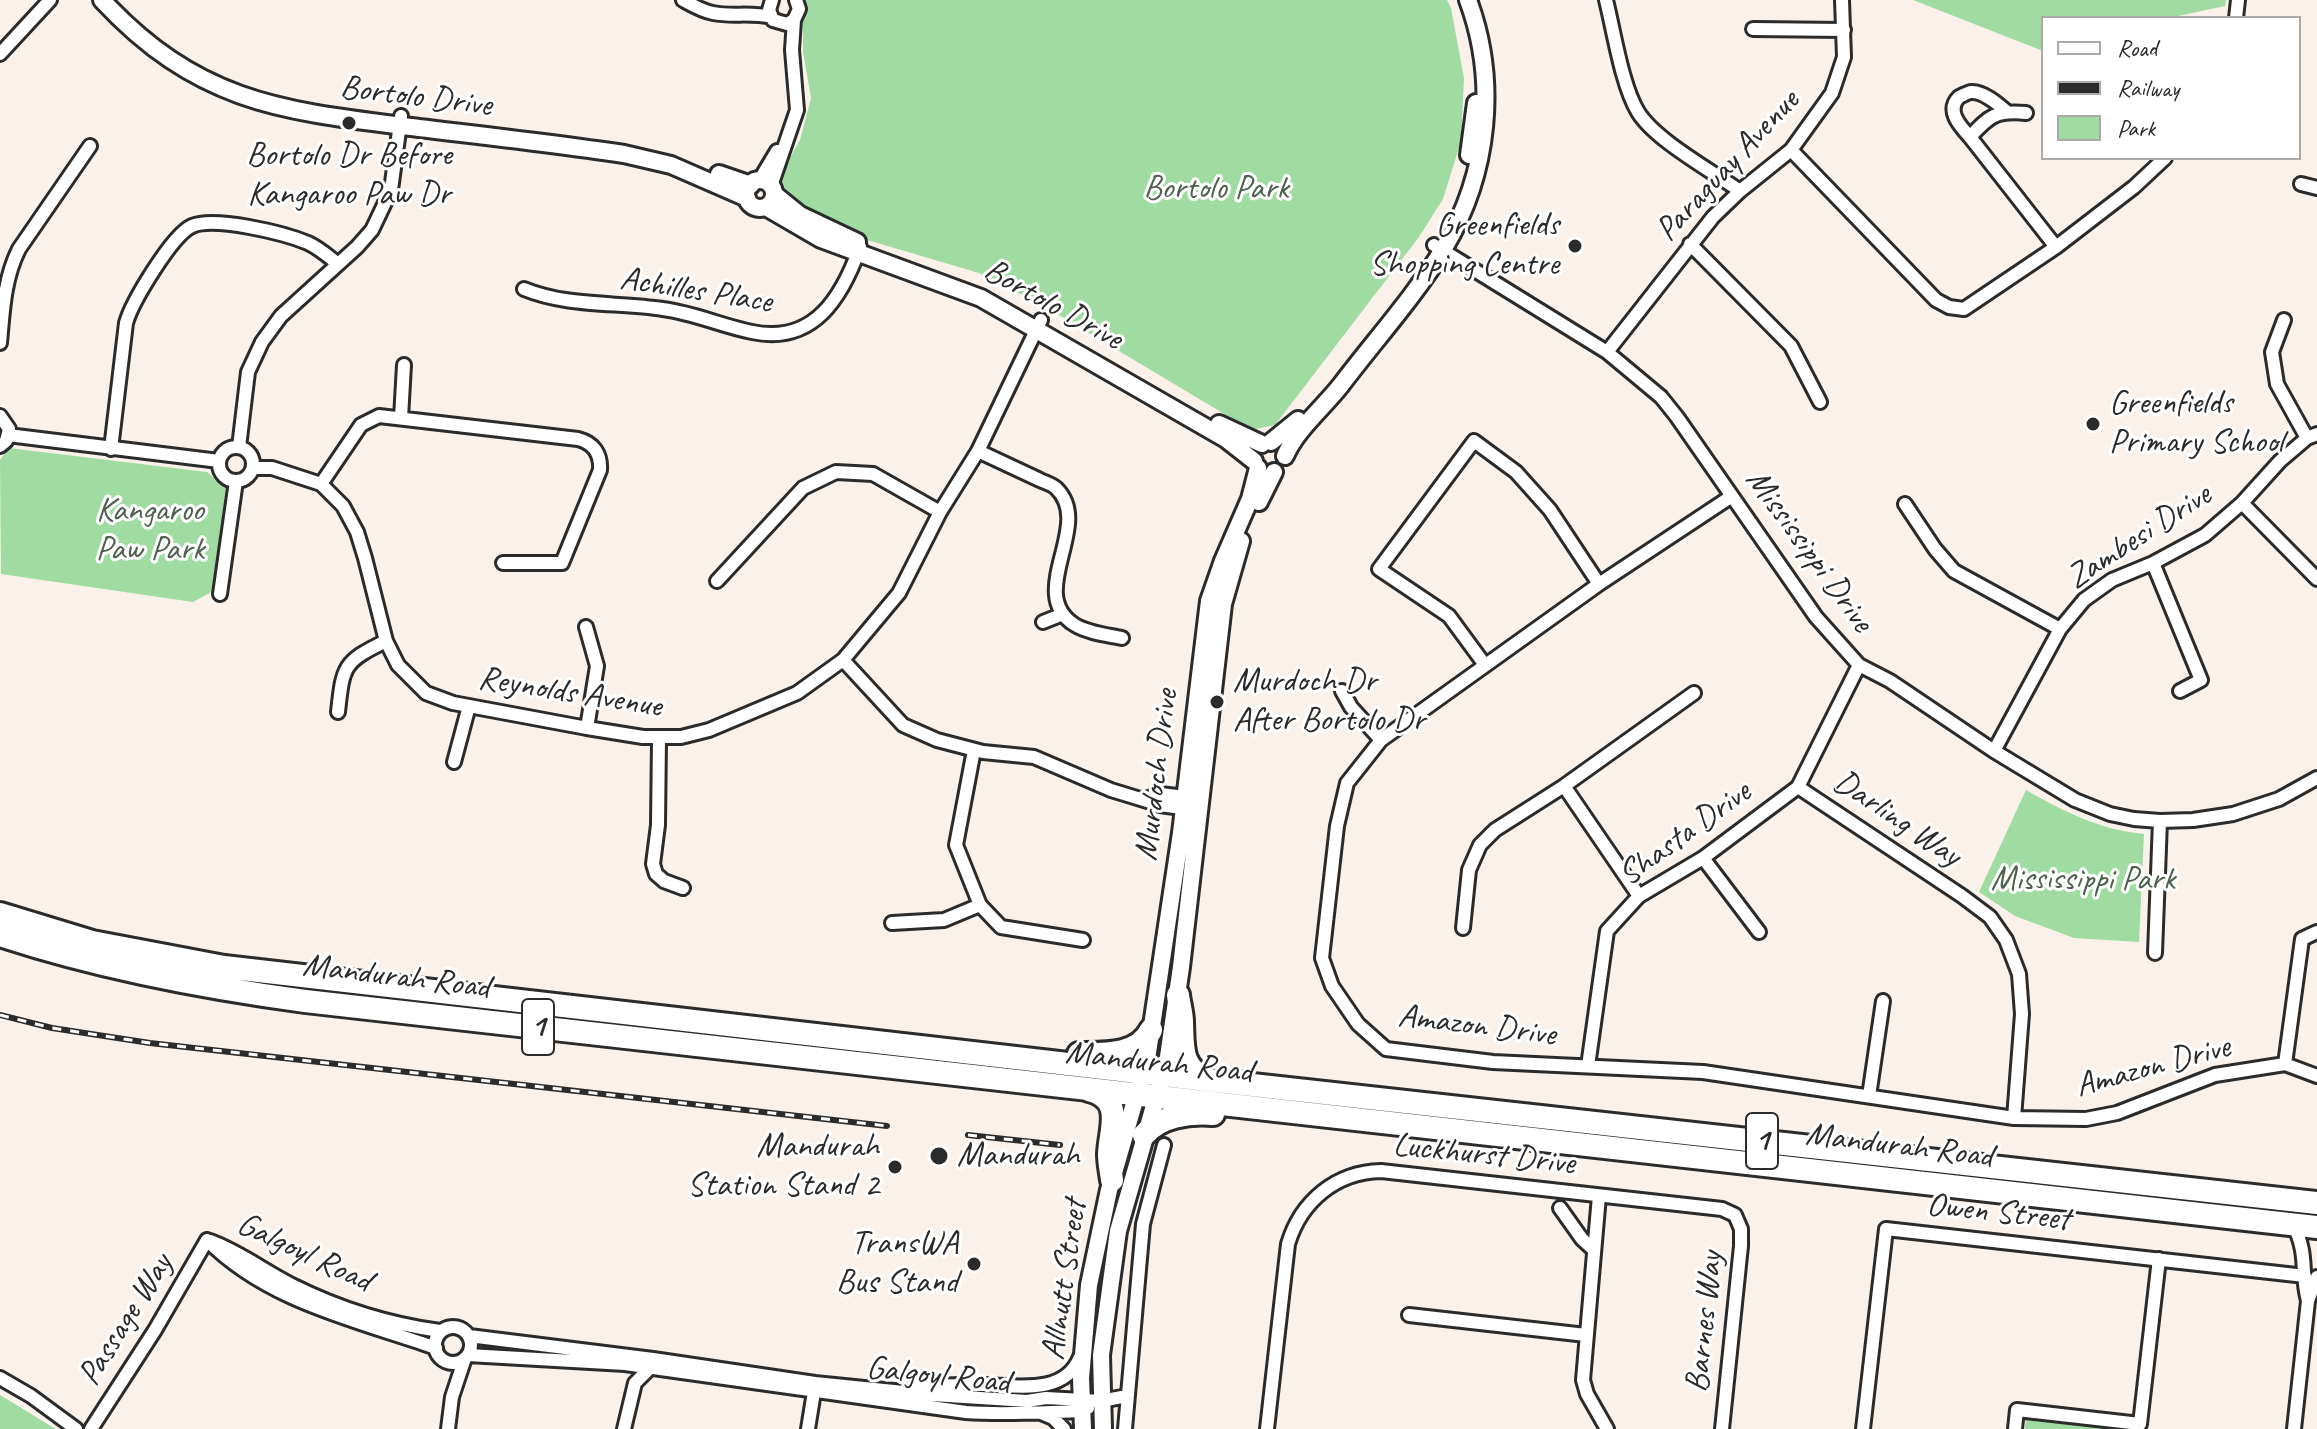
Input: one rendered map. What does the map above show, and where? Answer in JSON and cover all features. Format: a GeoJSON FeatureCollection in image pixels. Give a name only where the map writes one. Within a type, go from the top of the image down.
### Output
{"type":"FeatureCollection","features":[{"type":"Feature","properties":{"kind":"highway","name":"Mandurah Road"},"geometry":{"type":"LineString","coordinates":[[0,914],[92,942],[224,967],[2317,1203]]}},
{"type":"Feature","properties":{"kind":"highway","name":"Mandurah Road"},"geometry":{"type":"LineString","coordinates":[[0,935],[121,970],[246,993],[2317,1227]]}},
{"type":"Feature","properties":{"kind":"highway"},"geometry":{"type":"LineString","coordinates":[[1178,995],[1181,1042],[1186,1060],[1194,1072],[1207,1080]]}},
{"type":"Feature","properties":{"kind":"highway"},"geometry":{"type":"LineString","coordinates":[[1010,1057],[1057,1052],[1098,1054],[1130,1049],[1142,1044],[1151,1030]]}},
{"type":"Feature","properties":{"kind":"highway"},"geometry":{"type":"LineString","coordinates":[[1082,1089],[1101,1095],[1112,1110],[1113,1135],[1109,1156],[1112,1180]]}},
{"type":"Feature","properties":{"kind":"highway"},"geometry":{"type":"LineString","coordinates":[[1154,1140],[1161,1121],[1182,1116],[1207,1113],[1245,1117],[1302,1113]]}},
{"type":"Feature","properties":{"kind":"main road","name":"Bortolo Drive"},"geometry":{"type":"LineString","coordinates":[[102,0],[155,50],[220,88],[266,105],[646,148],[677,156],[761,192],[860,249],[972,283],[1226,439],[1262,467]]}},
{"type":"Feature","properties":{"kind":"main road","name":"Bortolo Drive"},"geometry":{"type":"LineString","coordinates":[[116,0],[162,43],[186,60],[227,81],[294,102],[401,121]]}},
{"type":"Feature","properties":{"kind":"main road","name":"Murdoch Drive"},"geometry":{"type":"LineString","coordinates":[[1154,1073],[1151,1030],[1192,804],[1225,595],[1241,542],[1265,486],[1255,451],[1312,405],[1438,248],[1458,196],[1471,148],[1476,100],[1472,52],[1458,0]]}},
{"type":"Feature","properties":{"kind":"main road","name":"Murdoch Drive"},"geometry":{"type":"LineString","coordinates":[[1262,467],[1282,466],[1295,437],[1320,412],[1438,248],[1467,201],[1484,134],[1486,94],[1476,24],[1468,0]]}},
{"type":"Feature","properties":{"kind":"main road","name":"Bortolo Drive"},"geometry":{"type":"LineString","coordinates":[[1039,324],[1229,430],[1266,443]]}},
{"type":"Feature","properties":{"kind":"main road"},"geometry":{"type":"LineString","coordinates":[[1266,443],[1281,447],[1285,456]]}},
{"type":"Feature","properties":{"kind":"main road","name":"Murdoch Drive"},"geometry":{"type":"LineString","coordinates":[[1147,1096],[1178,995],[1192,804]]}},
{"type":"Feature","properties":{"kind":"main road","name":"Allnutt Street"},"geometry":{"type":"LineString","coordinates":[[1103,1429],[1103,1340],[1118,1231],[1154,1140],[1147,1096]]}},
{"type":"Feature","properties":{"kind":"main road","name":"Allnutt Street"},"geometry":{"type":"LineString","coordinates":[[1083,1429],[1083,1349],[1089,1285],[1112,1180],[1147,1096]]}},
{"type":"Feature","properties":{"kind":"street"},"geometry":{"type":"LineString","coordinates":[[0,54],[50,0]]}},
{"type":"Feature","properties":{"kind":"street"},"geometry":{"type":"LineString","coordinates":[[683,0],[709,13],[726,15],[750,12],[772,0]]}},
{"type":"Feature","properties":{"kind":"street"},"geometry":{"type":"LineString","coordinates":[[772,0],[769,10],[792,50]]}},
{"type":"Feature","properties":{"kind":"street"},"geometry":{"type":"LineString","coordinates":[[761,192],[797,110],[792,50],[794,20],[799,9],[796,0]]}},
{"type":"Feature","properties":{"kind":"street"},"geometry":{"type":"LineString","coordinates":[[1606,0],[1629,92],[1637,111],[1659,134],[1740,191]]}},
{"type":"Feature","properties":{"kind":"street","name":"Paraguay Avenue"},"geometry":{"type":"LineString","coordinates":[[1607,352],[1713,217],[1791,150],[1832,93],[1844,57],[1842,0]]}},
{"type":"Feature","properties":{"kind":"street"},"geometry":{"type":"LineString","coordinates":[[750,12],[787,24],[794,20]]}},
{"type":"Feature","properties":{"kind":"street"},"geometry":{"type":"LineString","coordinates":[[1753,29],[1844,30]]}},
{"type":"Feature","properties":{"kind":"street"},"geometry":{"type":"LineString","coordinates":[[2006,111],[1971,91],[1960,96],[1954,106],[1955,117],[2056,247]]}},
{"type":"Feature","properties":{"kind":"street"},"geometry":{"type":"LineString","coordinates":[[1970,137],[1991,116],[2006,111],[2026,113]]}},
{"type":"Feature","properties":{"kind":"street"},"geometry":{"type":"LineString","coordinates":[[239,447],[248,372],[262,342],[281,316],[372,230],[386,203],[401,121]]}},
{"type":"Feature","properties":{"kind":"street"},"geometry":{"type":"LineString","coordinates":[[0,343],[10,267],[19,249],[90,146]]}},
{"type":"Feature","properties":{"kind":"street"},"geometry":{"type":"LineString","coordinates":[[1791,150],[1936,300],[1949,307],[1964,309],[2056,247],[2134,187],[2163,160]]}},
{"type":"Feature","properties":{"kind":"street"},"geometry":{"type":"LineString","coordinates":[[2301,184],[2317,188]]}},
{"type":"Feature","properties":{"kind":"street"},"geometry":{"type":"LineString","coordinates":[[111,449],[128,314],[180,234],[193,225],[211,223],[271,233],[310,244],[338,264]]}},
{"type":"Feature","properties":{"kind":"street"},"geometry":{"type":"LineString","coordinates":[[1690,244],[1791,346],[1820,402]]}},
{"type":"Feature","properties":{"kind":"street","name":"Mississippi Drive"},"geometry":{"type":"LineString","coordinates":[[1438,248],[1607,352],[1661,397],[1816,617],[1859,665],[1890,681],[1994,751],[2075,800],[2110,814],[2160,821],[2193,820],[2233,814],[2279,799],[2317,778]]}},
{"type":"Feature","properties":{"kind":"street","name":"Achilles Place"},"geometry":{"type":"LineString","coordinates":[[524,289],[549,297],[676,311],[748,331],[778,334],[803,327],[828,309],[845,285],[860,249]]}},
{"type":"Feature","properties":{"kind":"street"},"geometry":{"type":"LineString","coordinates":[[2284,320],[2272,352],[2277,384],[2312,436]]}},
{"type":"Feature","properties":{"kind":"street","name":"Reynolds Avenue"},"geometry":{"type":"LineString","coordinates":[[321,484],[343,506],[357,532],[386,641],[398,665],[426,693],[469,706],[587,728],[659,739],[693,735],[797,693],[843,660],[899,593],[940,512],[978,451],[1039,324]]}},
{"type":"Feature","properties":{"kind":"street"},"geometry":{"type":"LineString","coordinates":[[401,418],[404,365]]}},
{"type":"Feature","properties":{"kind":"street"},"geometry":{"type":"LineString","coordinates":[[0,416],[7,423],[4,440],[219,461]]}},
{"type":"Feature","properties":{"kind":"street"},"geometry":{"type":"LineString","coordinates":[[253,468],[272,468],[321,484],[361,425],[379,416],[578,439],[593,445],[601,461],[600,470],[562,563],[503,563]]}},
{"type":"Feature","properties":{"kind":"street","name":"Zambesi Drive"},"geometry":{"type":"LineString","coordinates":[[1994,751],[2060,629],[2084,600],[2103,586],[2205,535],[2242,503],[2280,461],[2312,436]]}},
{"type":"Feature","properties":{"kind":"street"},"geometry":{"type":"LineString","coordinates":[[1485,665],[1449,616],[1379,569],[1474,441],[1516,472],[1550,510],[1599,584]]}},
{"type":"Feature","properties":{"kind":"street"},"geometry":{"type":"LineString","coordinates":[[239,447],[250,453],[253,468],[245,479],[236,481],[227,479],[219,461],[225,450],[239,447]]}},
{"type":"Feature","properties":{"kind":"street"},"geometry":{"type":"LineString","coordinates":[[978,451],[1056,488],[1067,508],[1070,523],[1055,577],[1063,614],[1075,625],[1122,638]]}},
{"type":"Feature","properties":{"kind":"street"},"geometry":{"type":"LineString","coordinates":[[717,581],[803,488],[836,472],[873,474],[940,512]]}},
{"type":"Feature","properties":{"kind":"street"},"geometry":{"type":"LineString","coordinates":[[220,594],[236,481]]}},
{"type":"Feature","properties":{"kind":"street","name":"Amazon Drive"},"geometry":{"type":"LineString","coordinates":[[1732,496],[1599,584],[1381,740],[1347,783],[1337,826],[1322,958],[1332,986],[1358,1024],[1386,1049],[1493,1062],[1703,1072],[2014,1118],[2086,1119],[2117,1113],[2215,1075],[2285,1064],[2317,1076]]}},
{"type":"Feature","properties":{"kind":"street"},"geometry":{"type":"LineString","coordinates":[[2242,503],[2317,579]]}},
{"type":"Feature","properties":{"kind":"street"},"geometry":{"type":"LineString","coordinates":[[1905,504],[1954,571],[2060,629]]}},
{"type":"Feature","properties":{"kind":"street"},"geometry":{"type":"LineString","coordinates":[[2153,563],[2201,680],[2180,691]]}},
{"type":"Feature","properties":{"kind":"street"},"geometry":{"type":"LineString","coordinates":[[1043,622],[1063,614]]}},
{"type":"Feature","properties":{"kind":"street"},"geometry":{"type":"LineString","coordinates":[[586,627],[597,666],[587,728]]}},
{"type":"Feature","properties":{"kind":"street"},"geometry":{"type":"LineString","coordinates":[[338,712],[342,676],[348,665],[355,657],[386,641]]}},
{"type":"Feature","properties":{"kind":"street"},"geometry":{"type":"LineString","coordinates":[[843,660],[903,725],[937,740],[974,750],[1034,757],[1111,790],[1160,805],[1192,804]]}},
{"type":"Feature","properties":{"kind":"street","name":"Shasta Drive"},"geometry":{"type":"LineString","coordinates":[[1588,1066],[1607,931],[1639,896],[1703,858],[1798,787],[1859,665]]}},
{"type":"Feature","properties":{"kind":"street"},"geometry":{"type":"LineString","coordinates":[[1342,691],[1351,707],[1381,740]]}},
{"type":"Feature","properties":{"kind":"street"},"geometry":{"type":"LineString","coordinates":[[1463,928],[1469,870],[1480,845],[1495,830],[1564,786],[1694,693]]}},
{"type":"Feature","properties":{"kind":"street"},"geometry":{"type":"LineString","coordinates":[[454,762],[469,706]]}},
{"type":"Feature","properties":{"kind":"street"},"geometry":{"type":"LineString","coordinates":[[659,739],[658,825],[653,864],[656,874],[664,881],[683,888]]}},
{"type":"Feature","properties":{"kind":"street"},"geometry":{"type":"LineString","coordinates":[[974,750],[956,845],[980,905],[1001,927],[1083,940]]}},
{"type":"Feature","properties":{"kind":"street"},"geometry":{"type":"LineString","coordinates":[[1564,786],[1639,896]]}},
{"type":"Feature","properties":{"kind":"street","name":"Darling Way"},"geometry":{"type":"LineString","coordinates":[[1798,787],[1962,896],[1990,917],[2006,940],[2019,974],[2022,1014],[2014,1118]]}},
{"type":"Feature","properties":{"kind":"street"},"geometry":{"type":"LineString","coordinates":[[2155,953],[2160,821]]}},
{"type":"Feature","properties":{"kind":"street"},"geometry":{"type":"LineString","coordinates":[[1703,858],[1759,932]]}},
{"type":"Feature","properties":{"kind":"street"},"geometry":{"type":"LineString","coordinates":[[892,923],[944,920],[980,905]]}},
{"type":"Feature","properties":{"kind":"street"},"geometry":{"type":"LineString","coordinates":[[2285,1064],[2302,939],[2317,932]]}},
{"type":"Feature","properties":{"kind":"street"},"geometry":{"type":"LineString","coordinates":[[1869,1096],[1883,1001]]}},
{"type":"Feature","properties":{"kind":"street"},"geometry":{"type":"LineString","coordinates":[[1125,1429],[1143,1224],[1154,1140]]}},
{"type":"Feature","properties":{"kind":"street","name":"Luckhurst Drive"},"geometry":{"type":"LineString","coordinates":[[1267,1429],[1292,1230],[1307,1206],[1326,1188],[1346,1177],[1368,1171],[1599,1196],[1583,1380],[1599,1419],[1607,1429]]}},
{"type":"Feature","properties":{"kind":"street","name":"Barnes Way"},"geometry":{"type":"LineString","coordinates":[[1599,1196],[1722,1209],[1735,1215],[1741,1229],[1741,1246],[1722,1429]]}},
{"type":"Feature","properties":{"kind":"street","name":"Luckhurst Drive"},"geometry":{"type":"LineString","coordinates":[[1560,1208],[1582,1239],[1594,1250]]}},
{"type":"Feature","properties":{"kind":"street"},"geometry":{"type":"LineString","coordinates":[[2293,1224],[2311,1276],[2304,1288],[2308,1301],[2294,1429]]}},
{"type":"Feature","properties":{"kind":"street","name":"Owen Street"},"geometry":{"type":"LineString","coordinates":[[1863,1429],[1886,1229],[2311,1276]]}},
{"type":"Feature","properties":{"kind":"street","name":"Galgoyl Road"},"geometry":{"type":"LineString","coordinates":[[207,1240],[230,1248],[345,1312],[436,1348]]}},
{"type":"Feature","properties":{"kind":"street","name":"Passage Way"},"geometry":{"type":"LineString","coordinates":[[91,1429],[155,1330],[207,1240]]}},
{"type":"Feature","properties":{"kind":"street"},"geometry":{"type":"LineString","coordinates":[[2015,1429],[2017,1410],[2140,1426],[2159,1259]]}},
{"type":"Feature","properties":{"kind":"street","name":"Galgoyl Road"},"geometry":{"type":"LineString","coordinates":[[345,1312],[440,1331]]}},
{"type":"Feature","properties":{"kind":"street"},"geometry":{"type":"LineString","coordinates":[[1409,1315],[1586,1335]]}},
{"type":"Feature","properties":{"kind":"street"},"geometry":{"type":"LineString","coordinates":[[448,1429],[452,1397],[471,1343],[469,1336],[458,1328],[440,1331],[436,1348],[441,1359],[454,1363],[466,1356]]}},
{"type":"Feature","properties":{"kind":"street","name":"Galgoyl Road"},"geometry":{"type":"LineString","coordinates":[[469,1336],[768,1377],[1082,1405]]}},
{"type":"Feature","properties":{"kind":"street"},"geometry":{"type":"LineString","coordinates":[[849,1385],[890,1382],[937,1387],[1037,1387],[1072,1372],[1083,1349]]}},
{"type":"Feature","properties":{"kind":"street","name":"Galgoyl Road"},"geometry":{"type":"LineString","coordinates":[[466,1356],[625,1364],[966,1412],[1009,1414],[1127,1396]]}},
{"type":"Feature","properties":{"kind":"street"},"geometry":{"type":"LineString","coordinates":[[447,1362],[452,1397]]}},
{"type":"Feature","properties":{"kind":"street"},"geometry":{"type":"LineString","coordinates":[[625,1364],[635,1383]]}},
{"type":"Feature","properties":{"kind":"street"},"geometry":{"type":"LineString","coordinates":[[624,1429],[635,1383],[649,1369]]}},
{"type":"Feature","properties":{"kind":"street"},"geometry":{"type":"LineString","coordinates":[[0,1378],[76,1429]]}},
{"type":"Feature","properties":{"kind":"street"},"geometry":{"type":"LineString","coordinates":[[808,1429],[814,1392]]}},
{"type":"Feature","properties":{"kind":"street"},"geometry":{"type":"LineString","coordinates":[[1035,1411],[1053,1418],[1064,1429]]}},
{"type":"Feature","properties":{"kind":"green space","name":"Bortolo Park"},"geometry":{"type":"Polygon","coordinates":[[[801,0],[1447,0],[1464,78],[1461,141],[1443,199],[1419,237],[1275,425],[1251,430],[1042,305],[979,273],[857,237],[771,191],[800,140],[811,98],[803,52],[801,0]]]}},
{"type":"Feature","properties":{"kind":"green space"},"geometry":{"type":"Polygon","coordinates":[[[1913,0],[2226,0],[2225,6],[2178,16],[2041,16],[2041,50],[1913,0]]]}},
{"type":"Feature","properties":{"kind":"green space","name":"Kangaroo Paw Park"},"geometry":{"type":"Polygon","coordinates":[[[9,448],[207,472],[226,488],[213,591],[193,602],[1,574],[0,460],[9,448]]]}},
{"type":"Feature","properties":{"kind":"green space","name":"Mississippi Park"},"geometry":{"type":"Polygon","coordinates":[[[2026,790],[2082,818],[2144,834],[2139,942],[2074,938],[2015,916],[1979,892],[2026,790]]]}},
{"type":"Feature","properties":{"kind":"green space"},"geometry":{"type":"Polygon","coordinates":[[[0,1395],[54,1428],[56,1429],[0,1429],[0,1395]]]}},
{"type":"Feature","properties":{"kind":"green space"},"geometry":{"type":"Polygon","coordinates":[[[2026,1418],[2129,1429],[2025,1429],[2026,1418]]]}},
{"type":"Feature","properties":{"kind":"railway"},"geometry":{"type":"LineString","coordinates":[[0,1015],[52,1028],[150,1043],[887,1126]]}},
{"type":"Feature","properties":{"kind":"railway"},"geometry":{"type":"LineString","coordinates":[[968,1135],[1060,1145]]}},
{"type":"Feature","properties":{"kind":"place","name":"Bortolo Dr Before Kangaroo Paw Dr"},"geometry":{"type":"Point","coordinates":[349,123]}},
{"type":"Feature","properties":{"kind":"place","name":"Greenfields Shopping Centre"},"geometry":{"type":"Point","coordinates":[1575,246]}},
{"type":"Feature","properties":{"kind":"place","name":"Greenfields Primary School"},"geometry":{"type":"Point","coordinates":[2093,424]}},
{"type":"Feature","properties":{"kind":"place","name":"Murdoch Dr After Bortolo Dr"},"geometry":{"type":"Point","coordinates":[1217,702]}},
{"type":"Feature","properties":{"kind":"place","name":"Mandurah"},"geometry":{"type":"Point","coordinates":[939,1156]}},
{"type":"Feature","properties":{"kind":"place","name":"Mandurah Station Stand 2"},"geometry":{"type":"Point","coordinates":[895,1167]}},
{"type":"Feature","properties":{"kind":"place","name":"TransWA Bus Stand"},"geometry":{"type":"Point","coordinates":[974,1264]}}]}
